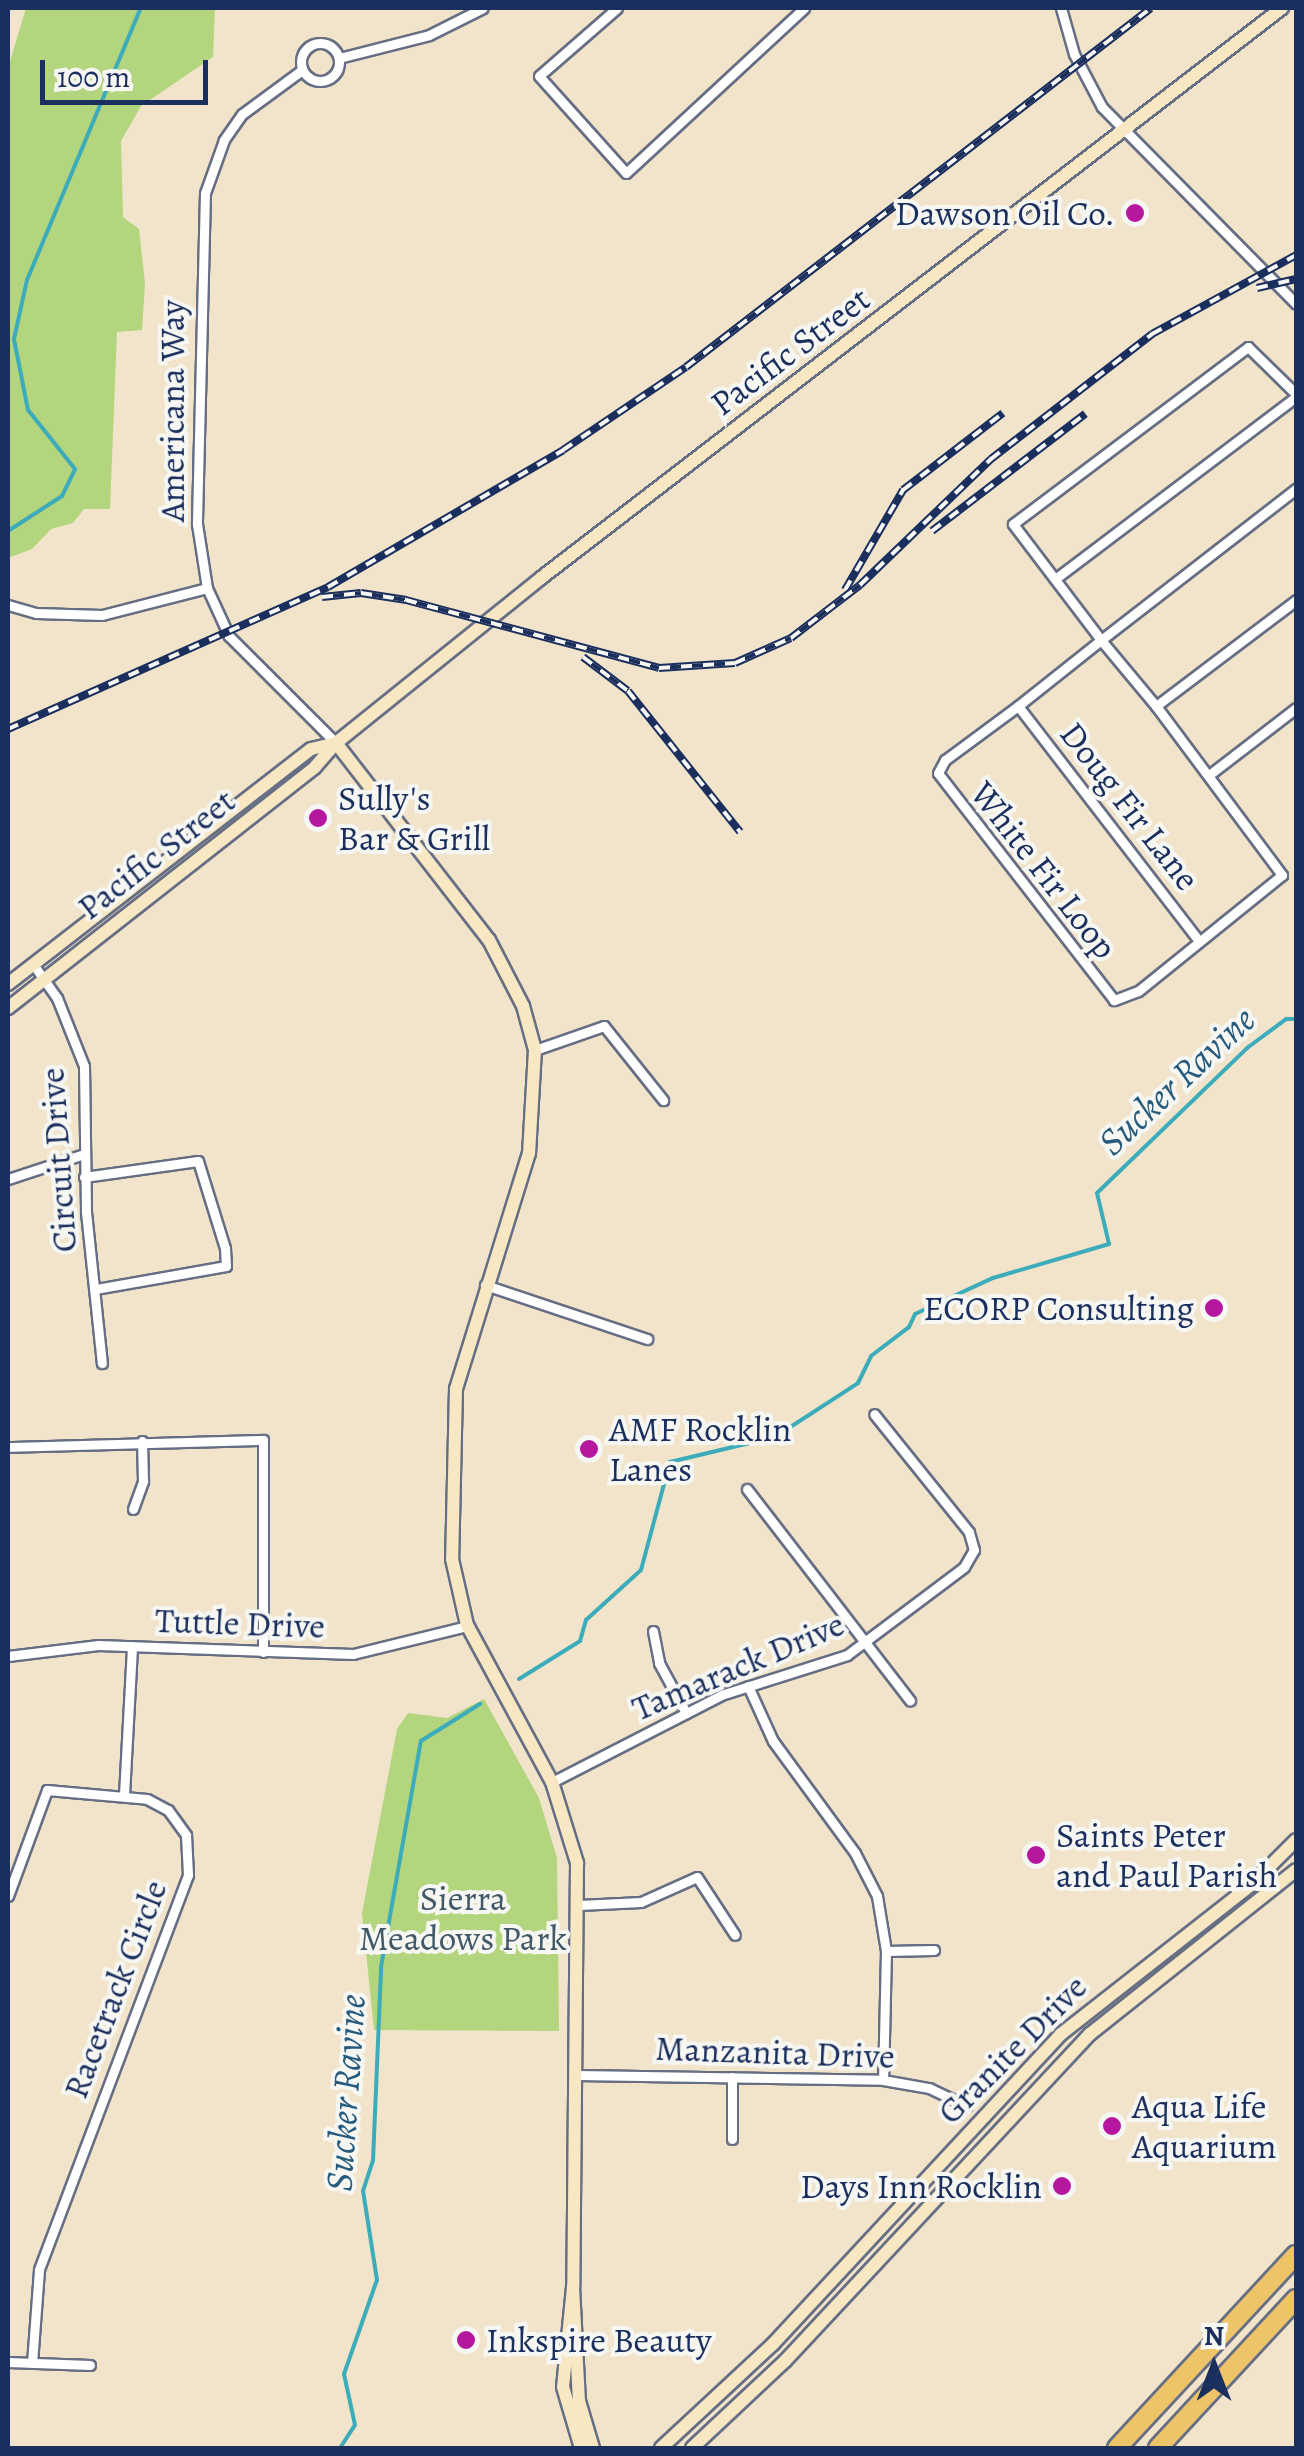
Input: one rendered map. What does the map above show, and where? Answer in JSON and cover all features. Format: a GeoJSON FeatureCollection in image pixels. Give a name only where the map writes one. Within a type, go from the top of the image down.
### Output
{"type":"FeatureCollection","features":[{"type":"Feature","properties":{"kind":"highway"},"geometry":{"type":"LineString","coordinates":[[1117,2448],[1296,2255]]}},
{"type":"Feature","properties":{"kind":"highway"},"geometry":{"type":"LineString","coordinates":[[1158,2448],[1296,2299]]}},
{"type":"Feature","properties":{"kind":"street"},"geometry":{"type":"LineString","coordinates":[[339,58],[429,35],[483,8]]}},
{"type":"Feature","properties":{"kind":"street"},"geometry":{"type":"LineString","coordinates":[[617,8],[539,76],[626,172],[638,168],[804,8]]}},
{"type":"Feature","properties":{"kind":"street"},"geometry":{"type":"LineString","coordinates":[[1060,8],[1088,84],[1124,132],[1296,304]]}},
{"type":"Feature","properties":{"kind":"street","name":"Pacific Street"},"geometry":{"type":"LineString","coordinates":[[8,1008],[326,758],[336,743],[1282,8]]}},
{"type":"Feature","properties":{"kind":"street"},"geometry":{"type":"LineString","coordinates":[[315,44],[330,46],[339,58],[337,71],[324,82],[302,70],[303,53],[315,44]]}},
{"type":"Feature","properties":{"kind":"street","name":"Americana Way"},"geometry":{"type":"LineString","coordinates":[[302,70],[242,114],[205,193],[197,524],[207,588],[238,650],[336,743]]}},
{"type":"Feature","properties":{"kind":"street"},"geometry":{"type":"LineString","coordinates":[[1055,579],[1296,395],[1248,347],[1014,524],[1055,579],[1102,640],[1296,489]]}},
{"type":"Feature","properties":{"kind":"street"},"geometry":{"type":"LineString","coordinates":[[8,605],[102,614],[207,588]]}},
{"type":"Feature","properties":{"kind":"street"},"geometry":{"type":"LineString","coordinates":[[1156,706],[1296,600]]}},
{"type":"Feature","properties":{"kind":"street","name":"White Fir Loop"},"geometry":{"type":"LineString","coordinates":[[1102,640],[1282,875],[1138,991],[1114,1000],[942,784],[938,773],[944,760],[1102,640]]}},
{"type":"Feature","properties":{"kind":"street","name":"Doug Fir Lane"},"geometry":{"type":"LineString","coordinates":[[1018,706],[1199,940]]}},
{"type":"Feature","properties":{"kind":"street"},"geometry":{"type":"LineString","coordinates":[[1208,775],[1296,708]]}},
{"type":"Feature","properties":{"kind":"street"},"geometry":{"type":"LineString","coordinates":[[336,743],[489,940],[522,1006],[535,1050],[529,1153],[464,1355],[452,1429],[452,1559],[467,1626],[552,1782],[573,1846],[578,1906],[577,2075],[572,2288],[564,2403],[581,2448]]}},
{"type":"Feature","properties":{"kind":"street","name":"Pacific Street"},"geometry":{"type":"LineString","coordinates":[[8,984],[310,750],[336,743]]}},
{"type":"Feature","properties":{"kind":"street","name":"Circuit Drive"},"geometry":{"type":"LineString","coordinates":[[33,964],[84,1066],[84,1177],[102,1363]]}},
{"type":"Feature","properties":{"kind":"street"},"geometry":{"type":"LineString","coordinates":[[535,1050],[604,1026],[663,1100]]}},
{"type":"Feature","properties":{"kind":"street"},"geometry":{"type":"LineString","coordinates":[[8,1179],[84,1154]]}},
{"type":"Feature","properties":{"kind":"street"},"geometry":{"type":"LineString","coordinates":[[84,1177],[198,1162],[225,1248],[226,1266],[96,1289]]}},
{"type":"Feature","properties":{"kind":"street"},"geometry":{"type":"LineString","coordinates":[[485,1285],[647,1339]]}},
{"type":"Feature","properties":{"kind":"street","name":"Tamarack Drive"},"geometry":{"type":"LineString","coordinates":[[552,1782],[686,1713],[748,1686],[822,1666],[867,1642],[964,1567],[974,1543],[874,1414]]}},
{"type":"Feature","properties":{"kind":"street"},"geometry":{"type":"LineString","coordinates":[[8,1447],[251,1436],[266,1446],[264,1652]]}},
{"type":"Feature","properties":{"kind":"street"},"geometry":{"type":"LineString","coordinates":[[133,1508],[143,1481],[142,1441]]}},
{"type":"Feature","properties":{"kind":"street"},"geometry":{"type":"LineString","coordinates":[[747,1488],[910,1701]]}},
{"type":"Feature","properties":{"kind":"street","name":"Tuttle Drive"},"geometry":{"type":"LineString","coordinates":[[8,1656],[132,1646],[354,1654],[467,1626]]}},
{"type":"Feature","properties":{"kind":"street"},"geometry":{"type":"LineString","coordinates":[[653,1631],[659,1664],[686,1713]]}},
{"type":"Feature","properties":{"kind":"street"},"geometry":{"type":"LineString","coordinates":[[124,1795],[132,1646]]}},
{"type":"Feature","properties":{"kind":"street"},"geometry":{"type":"LineString","coordinates":[[748,1686],[773,1741],[868,1874],[886,1951],[883,2080]]}},
{"type":"Feature","properties":{"kind":"street","name":"Racetrack Circle"},"geometry":{"type":"LineString","coordinates":[[8,1896],[41,1794],[56,1789],[154,1802],[174,1816],[186,1835],[190,1867],[45,2252],[34,2302],[32,2363]]}},
{"type":"Feature","properties":{"kind":"street","name":"Granite Drive"},"geometry":{"type":"LineString","coordinates":[[661,2448],[773,2344],[1069,2026],[1252,1884],[1296,1840]]}},
{"type":"Feature","properties":{"kind":"street","name":"Granite Drive"},"geometry":{"type":"LineString","coordinates":[[692,2448],[797,2348],[1090,2034],[1296,1870]]}},
{"type":"Feature","properties":{"kind":"street"},"geometry":{"type":"LineString","coordinates":[[578,1906],[641,1902],[697,1876],[735,1935]]}},
{"type":"Feature","properties":{"kind":"street"},"geometry":{"type":"LineString","coordinates":[[886,1951],[934,1950]]}},
{"type":"Feature","properties":{"kind":"street","name":"Manzanita Drive"},"geometry":{"type":"LineString","coordinates":[[577,2075],[883,2080],[929,2088],[968,2106]]}},
{"type":"Feature","properties":{"kind":"street"},"geometry":{"type":"LineString","coordinates":[[732,2077],[732,2139]]}},
{"type":"Feature","properties":{"kind":"street"},"geometry":{"type":"LineString","coordinates":[[572,2288],[581,2413],[594,2448]]}},
{"type":"Feature","properties":{"kind":"street"},"geometry":{"type":"LineString","coordinates":[[564,2403],[578,2356]]}},
{"type":"Feature","properties":{"kind":"street"},"geometry":{"type":"LineString","coordinates":[[8,2362],[90,2365]]}},
{"type":"Feature","properties":{"kind":"green space"},"geometry":{"type":"Polygon","coordinates":[[[26,8],[215,8],[213,57],[141,106],[121,141],[123,217],[139,229],[145,284],[142,330],[117,332],[110,509],[84,509],[73,523],[51,529],[32,549],[8,558],[8,68],[26,8]]]}},
{"type":"Feature","properties":{"kind":"green space","name":"Sierra Meadows Park"},"geometry":{"type":"Polygon","coordinates":[[[484,1699],[539,1798],[557,1858],[559,2031],[374,2030],[362,1913],[397,1729],[408,1713],[447,1718],[484,1699]]]}},
{"type":"Feature","properties":{"kind":"waterway"},"geometry":{"type":"LineString","coordinates":[[8,531],[62,496],[75,469],[28,410],[14,339],[27,280],[141,8]]}},
{"type":"Feature","properties":{"kind":"waterway","name":"Sucker Ravine"},"geometry":{"type":"LineString","coordinates":[[519,1679],[580,1641],[586,1620],[641,1570],[670,1462],[775,1437],[858,1383],[871,1356],[909,1327],[915,1314],[993,1278],[1109,1244],[1097,1193],[1247,1048],[1286,1019],[1296,1019]]}},
{"type":"Feature","properties":{"kind":"waterway","name":"Sucker Ravine"},"geometry":{"type":"LineString","coordinates":[[340,2448],[355,2425],[344,2374],[377,2280],[363,2191],[373,2161],[381,1967],[421,1741],[480,1704]]}},
{"type":"Feature","properties":{"kind":"railway"},"geometry":{"type":"LineString","coordinates":[[8,729],[328,587],[563,450],[686,367],[1151,8]]}},
{"type":"Feature","properties":{"kind":"railway"},"geometry":{"type":"LineString","coordinates":[[322,597],[361,593],[406,600],[659,668],[735,663],[791,638],[860,585],[991,459],[1152,334],[1296,255]]}},
{"type":"Feature","properties":{"kind":"railway"},"geometry":{"type":"LineString","coordinates":[[1257,288],[1296,279]]}},
{"type":"Feature","properties":{"kind":"railway"},"geometry":{"type":"LineString","coordinates":[[845,590],[903,490],[1003,413]]}},
{"type":"Feature","properties":{"kind":"railway"},"geometry":{"type":"LineString","coordinates":[[932,531],[1085,414]]}},
{"type":"Feature","properties":{"kind":"railway"},"geometry":{"type":"LineString","coordinates":[[583,657],[628,691],[740,832]]}},
{"type":"Feature","properties":{"kind":"place","name":"Dawson Oil Co."},"geometry":{"type":"Point","coordinates":[1135,213]}},
{"type":"Feature","properties":{"kind":"place","name":"Sully's Bar & Grill"},"geometry":{"type":"Point","coordinates":[318,818]}},
{"type":"Feature","properties":{"kind":"place","name":"ECORP Consulting"},"geometry":{"type":"Point","coordinates":[1214,1308]}},
{"type":"Feature","properties":{"kind":"place","name":"AMF Rocklin Lanes"},"geometry":{"type":"Point","coordinates":[589,1449]}},
{"type":"Feature","properties":{"kind":"place","name":"Saints Peter and Paul Parish"},"geometry":{"type":"Point","coordinates":[1036,1855]}},
{"type":"Feature","properties":{"kind":"place","name":"Aqua Life Aquarium"},"geometry":{"type":"Point","coordinates":[1112,2126]}},
{"type":"Feature","properties":{"kind":"place","name":"Days Inn Rocklin"},"geometry":{"type":"Point","coordinates":[1062,2186]}},
{"type":"Feature","properties":{"kind":"place","name":"Inkspire Beauty"},"geometry":{"type":"Point","coordinates":[466,2340]}}]}
